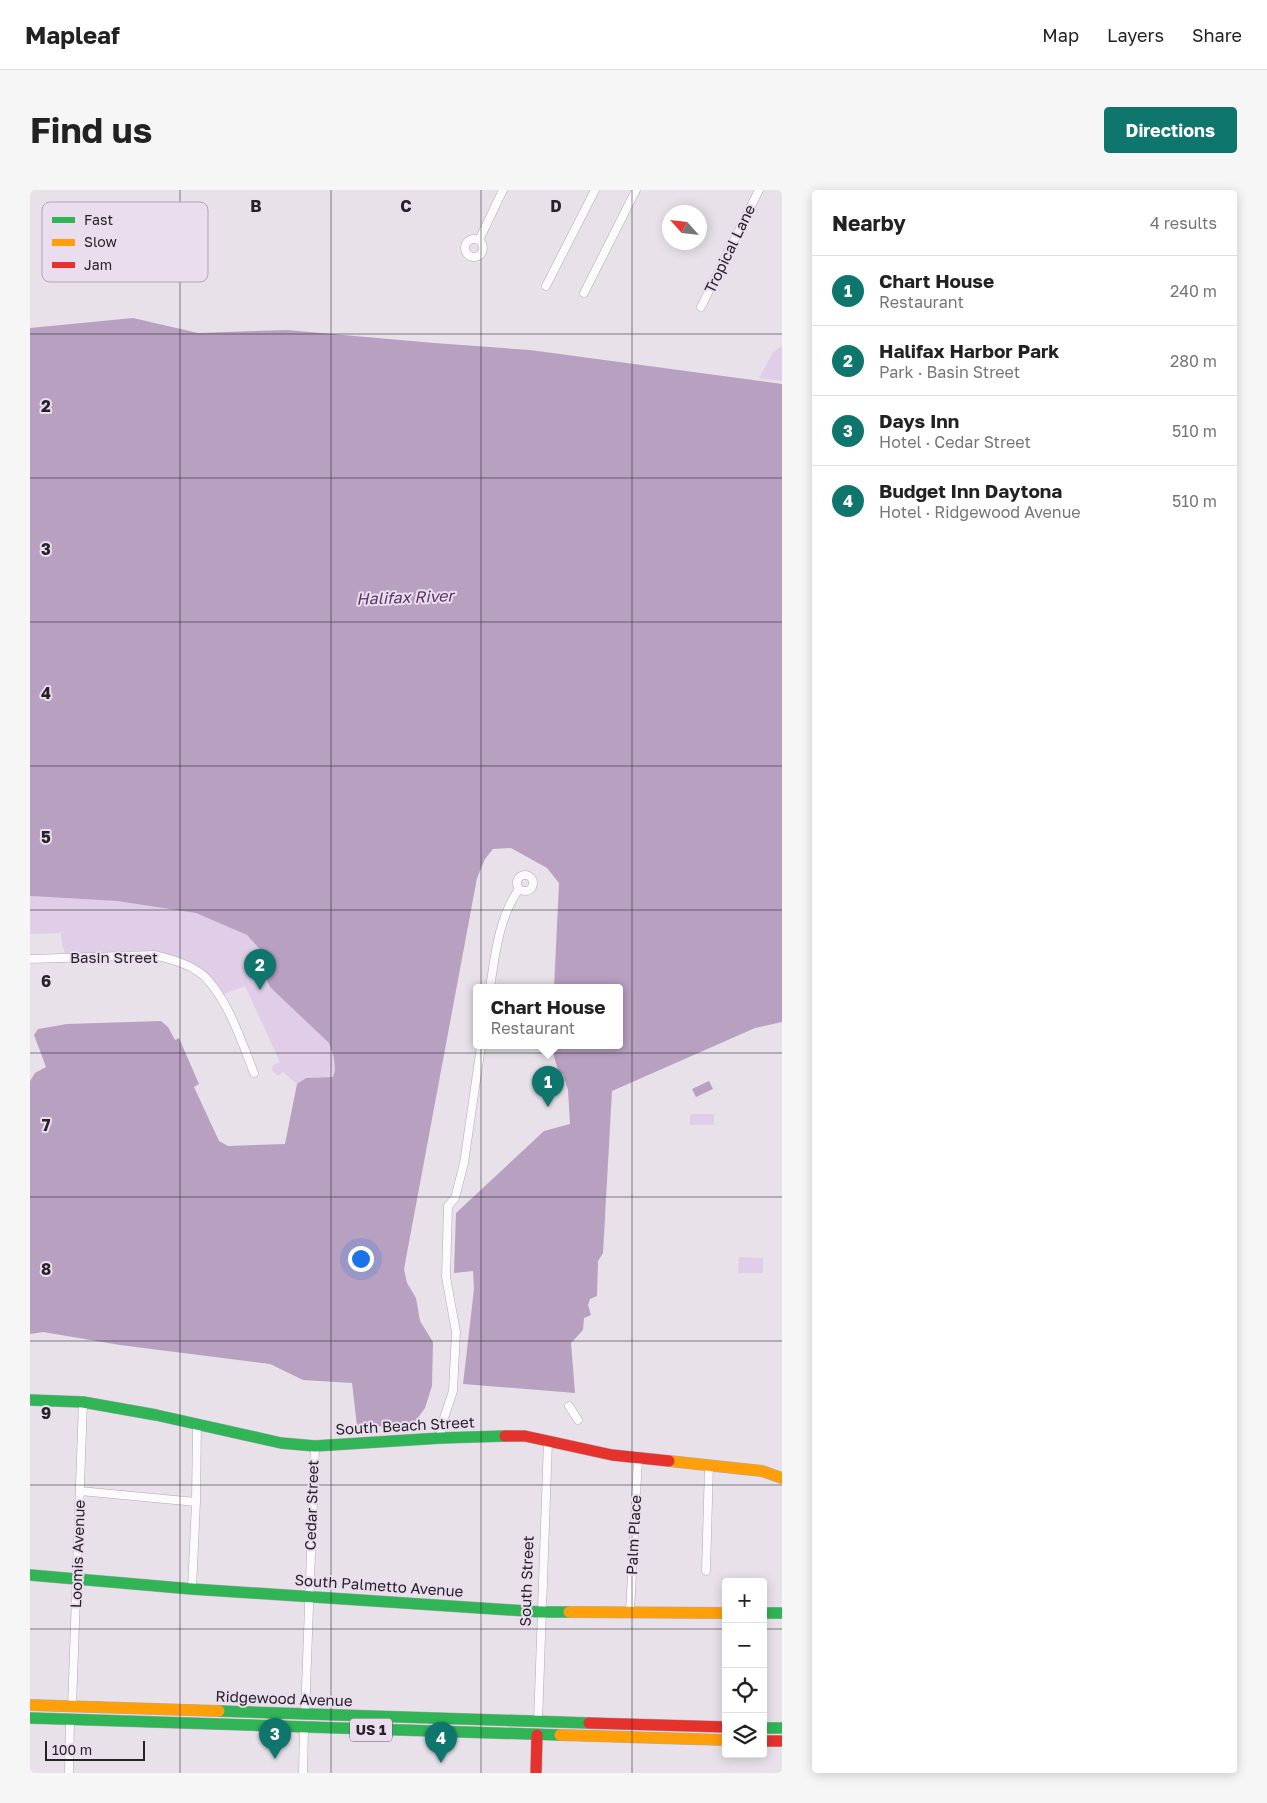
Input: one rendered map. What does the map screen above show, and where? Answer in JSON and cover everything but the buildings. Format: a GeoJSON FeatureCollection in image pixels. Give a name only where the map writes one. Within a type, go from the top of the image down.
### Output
{"type":"FeatureCollection","features":[{"type":"Feature","properties":{"kind":"main road","name":"South Beach Street"},"geometry":{"type":"LineString","coordinates":[[30,1400],[46,1399],[83,1402],[282,1443],[315,1446],[441,1438],[525,1436],[612,1455],[762,1472],[782,1478]]}},
{"type":"Feature","properties":{"kind":"main road","name":"South Palmetto Avenue"},"geometry":{"type":"LineString","coordinates":[[30,1575],[192,1589],[541,1612],[722,1613]]}},
{"type":"Feature","properties":{"kind":"main road"},"geometry":{"type":"LineString","coordinates":[[767,1613],[782,1613]]}},
{"type":"Feature","properties":{"kind":"main road","name":"Ridgewood Avenue"},"geometry":{"type":"LineString","coordinates":[[30,1705],[538,1722]]}},
{"type":"Feature","properties":{"kind":"main road"},"geometry":{"type":"LineString","coordinates":[[44,1719],[67,1712],[72,1707]]}},
{"type":"Feature","properties":{"kind":"main road"},"geometry":{"type":"LineString","coordinates":[[70,1720],[76,1714],[96,1708]]}},
{"type":"Feature","properties":{"kind":"main road"},"geometry":{"type":"LineString","coordinates":[[276,1727],[300,1720],[305,1714]]}},
{"type":"Feature","properties":{"kind":"main road"},"geometry":{"type":"LineString","coordinates":[[304,1728],[310,1721],[325,1715]]}},
{"type":"Feature","properties":{"kind":"main road","name":"Ridgewood Avenue"},"geometry":{"type":"LineString","coordinates":[[30,1718],[537,1735]]}},
{"type":"Feature","properties":{"kind":"main road"},"geometry":{"type":"LineString","coordinates":[[508,1734],[531,1728],[538,1722]]}},
{"type":"Feature","properties":{"kind":"main road","name":"US 1"},"geometry":{"type":"LineString","coordinates":[[538,1722],[722,1727]]}},
{"type":"Feature","properties":{"kind":"main road"},"geometry":{"type":"LineString","coordinates":[[536,1773],[537,1735],[543,1729],[563,1722]]}},
{"type":"Feature","properties":{"kind":"main road"},"geometry":{"type":"LineString","coordinates":[[767,1728],[782,1728]]}},
{"type":"Feature","properties":{"kind":"main road","name":"US 1"},"geometry":{"type":"LineString","coordinates":[[537,1735],[722,1740]]}},
{"type":"Feature","properties":{"kind":"main road"},"geometry":{"type":"LineString","coordinates":[[767,1741],[782,1741]]}},
{"type":"Feature","properties":{"kind":"street"},"geometry":{"type":"LineString","coordinates":[[479,240],[503,190]]}},
{"type":"Feature","properties":{"kind":"street"},"geometry":{"type":"LineString","coordinates":[[546,286],[595,190]]}},
{"type":"Feature","properties":{"kind":"street"},"geometry":{"type":"LineString","coordinates":[[584,293],[636,190]]}},
{"type":"Feature","properties":{"kind":"street","name":"Tropical Lane"},"geometry":{"type":"LineString","coordinates":[[701,307],[759,190]]}},
{"type":"Feature","properties":{"kind":"street"},"geometry":{"type":"LineString","coordinates":[[491,984],[496,950],[504,920],[511,900],[519,889]]}},
{"type":"Feature","properties":{"kind":"street","name":"Basin Street"},"geometry":{"type":"LineString","coordinates":[[30,960],[154,955],[188,966],[203,975],[215,988],[254,1073]]}},
{"type":"Feature","properties":{"kind":"street"},"geometry":{"type":"LineString","coordinates":[[441,1438],[441,1427],[453,1391],[456,1332],[446,1276],[448,1206],[455,1198],[464,1163],[481,1049]]}},
{"type":"Feature","properties":{"kind":"street","name":"Loomis Avenue"},"geometry":{"type":"LineString","coordinates":[[72,1707],[83,1402]]}},
{"type":"Feature","properties":{"kind":"street"},"geometry":{"type":"LineString","coordinates":[[568,1406],[578,1420]]}},
{"type":"Feature","properties":{"kind":"street"},"geometry":{"type":"LineString","coordinates":[[192,1589],[197,1424]]}},
{"type":"Feature","properties":{"kind":"street","name":"South Street"},"geometry":{"type":"LineString","coordinates":[[538,1722],[548,1441]]}},
{"type":"Feature","properties":{"kind":"street","name":"Cedar Street"},"geometry":{"type":"LineString","coordinates":[[305,1714],[315,1446]]}},
{"type":"Feature","properties":{"kind":"street","name":"Palm Place"},"geometry":{"type":"LineString","coordinates":[[630,1612],[638,1458]]}},
{"type":"Feature","properties":{"kind":"street"},"geometry":{"type":"LineString","coordinates":[[706,1571],[709,1466]]}},
{"type":"Feature","properties":{"kind":"street"},"geometry":{"type":"LineString","coordinates":[[80,1491],[196,1502]]}},
{"type":"Feature","properties":{"kind":"street"},"geometry":{"type":"LineString","coordinates":[[69,1773],[70,1720]]}},
{"type":"Feature","properties":{"kind":"street"},"geometry":{"type":"LineString","coordinates":[[303,1773],[304,1728]]}},
{"type":"Feature","properties":{"kind":"shaded area"},"geometry":{"type":"Polygon","coordinates":[[[782,346],[782,381],[759,378],[773,352],[782,346]]]}},
{"type":"Feature","properties":{"kind":"shaded area"},"geometry":{"type":"Polygon","coordinates":[[[30,896],[117,901],[197,913],[247,935],[265,955],[263,966],[265,977],[329,1043],[334,1058],[335,1070],[333,1077],[306,1078],[297,1084],[283,1072],[278,1076],[272,1070],[273,1065],[280,1062],[245,986],[219,996],[203,975],[171,959],[67,958],[62,945],[61,933],[30,934],[30,896]]]}},
{"type":"Feature","properties":{"kind":"shaded area"},"geometry":{"type":"Polygon","coordinates":[[[690,1114],[714,1114],[714,1125],[690,1125],[690,1114]]]}},
{"type":"Feature","properties":{"kind":"shaded area"},"geometry":{"type":"Polygon","coordinates":[[[739,1257],[763,1258],[763,1273],[738,1273],[739,1257]]]}},
{"type":"Feature","properties":{"kind":"water","name":"Halifax River"},"geometry":{"type":"Polygon","coordinates":[[[133,318],[198,333],[287,330],[530,350],[782,384],[782,1022],[755,1028],[612,1091],[603,1253],[598,1261],[597,1296],[590,1299],[588,1305],[591,1315],[584,1318],[583,1330],[571,1343],[575,1393],[463,1384],[474,1289],[473,1271],[454,1273],[456,1213],[544,1131],[570,1124],[568,1090],[563,1074],[559,1074],[552,1049],[623,1049],[623,984],[554,984],[559,883],[547,868],[511,848],[493,849],[485,859],[477,878],[404,1269],[407,1283],[416,1298],[420,1321],[433,1342],[432,1386],[425,1408],[411,1427],[357,1426],[352,1383],[303,1380],[270,1364],[120,1345],[43,1332],[30,1334],[30,1081],[35,1073],[46,1067],[34,1035],[38,1029],[67,1024],[161,1021],[168,1027],[175,1040],[179,1038],[199,1084],[194,1087],[219,1141],[228,1146],[285,1144],[297,1084],[306,1078],[333,1077],[335,1070],[334,1058],[329,1043],[270,987],[265,971],[265,955],[247,935],[196,913],[117,901],[30,896],[30,328],[133,318]]]}},
{"type":"Feature","properties":{"kind":"water"},"geometry":{"type":"Polygon","coordinates":[[[709,1081],[713,1089],[696,1097],[692,1089],[709,1081]]]}},
{"type":"Feature","properties":{"kind":"traffic: fast"},"geometry":{"type":"LineString","coordinates":[[30,1400],[83,1402],[156,1415],[281,1443],[315,1446],[505,1436]]}},
{"type":"Feature","properties":{"kind":"traffic: fast"},"geometry":{"type":"LineString","coordinates":[[30,1575],[192,1589],[541,1612],[569,1612]]}},
{"type":"Feature","properties":{"kind":"traffic: fast"},"geometry":{"type":"LineString","coordinates":[[767,1613],[782,1613]]}},
{"type":"Feature","properties":{"kind":"traffic: fast"},"geometry":{"type":"LineString","coordinates":[[219,1711],[589,1723]]}},
{"type":"Feature","properties":{"kind":"traffic: fast"},"geometry":{"type":"LineString","coordinates":[[30,1718],[560,1735]]}},
{"type":"Feature","properties":{"kind":"traffic: fast"},"geometry":{"type":"LineString","coordinates":[[767,1728],[782,1728]]}},
{"type":"Feature","properties":{"kind":"traffic: slow"},"geometry":{"type":"LineString","coordinates":[[669,1461],[762,1471],[782,1478]]}},
{"type":"Feature","properties":{"kind":"traffic: slow"},"geometry":{"type":"LineString","coordinates":[[569,1612],[722,1613]]}},
{"type":"Feature","properties":{"kind":"traffic: slow"},"geometry":{"type":"LineString","coordinates":[[30,1705],[219,1711]]}},
{"type":"Feature","properties":{"kind":"traffic: slow"},"geometry":{"type":"LineString","coordinates":[[560,1735],[722,1740]]}},
{"type":"Feature","properties":{"kind":"traffic: jam"},"geometry":{"type":"LineString","coordinates":[[505,1436],[525,1436],[612,1455],[669,1461]]}},
{"type":"Feature","properties":{"kind":"traffic: jam"},"geometry":{"type":"LineString","coordinates":[[589,1723],[722,1727]]}},
{"type":"Feature","properties":{"kind":"traffic: jam"},"geometry":{"type":"LineString","coordinates":[[536,1773],[537,1735]]}},
{"type":"Feature","properties":{"kind":"traffic: jam"},"geometry":{"type":"LineString","coordinates":[[767,1741],[782,1741]]}},
{"type":"Feature","properties":{"kind":"place","name":"Halifax Harbor Park"},"geometry":{"type":"Point","coordinates":[260,990]}},
{"type":"Feature","properties":{"kind":"place","name":"Chart House"},"geometry":{"type":"Point","coordinates":[548,1107]}},
{"type":"Feature","properties":{"kind":"place","name":"Days Inn"},"geometry":{"type":"Point","coordinates":[275,1759]}},
{"type":"Feature","properties":{"kind":"place","name":"Budget Inn Daytona"},"geometry":{"type":"Point","coordinates":[441,1763]}}]}
